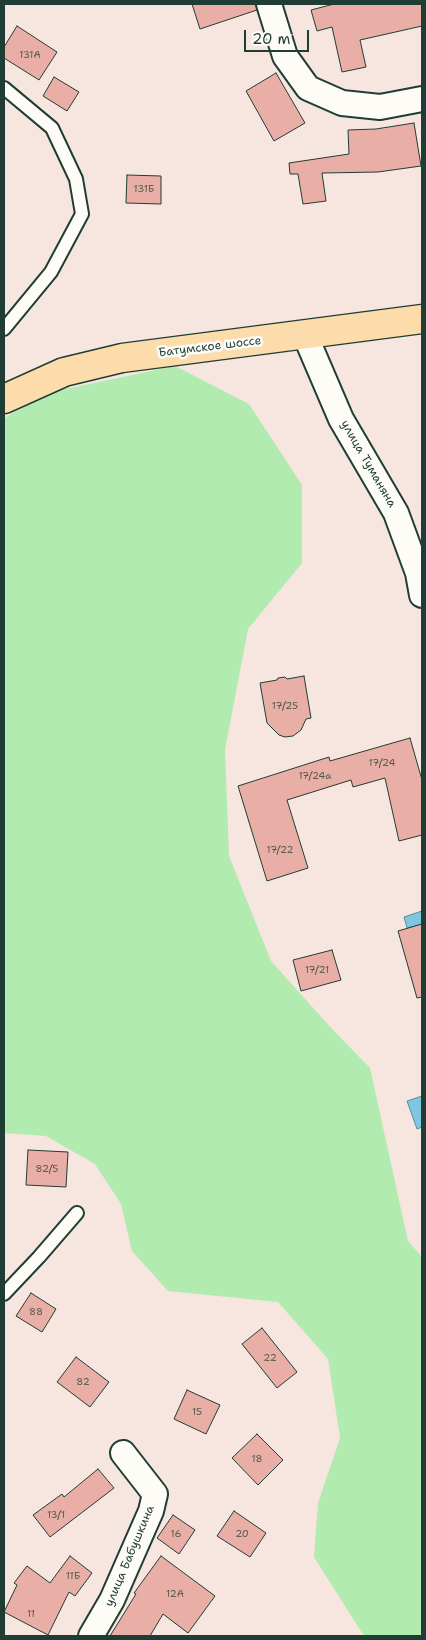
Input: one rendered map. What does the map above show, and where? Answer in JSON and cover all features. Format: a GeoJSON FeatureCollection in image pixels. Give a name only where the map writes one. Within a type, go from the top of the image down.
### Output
{"type":"FeatureCollection","features":[{"type":"Feature","properties":{"kind":"highway","name":"Батумское шоссе"},"geometry":{"type":"LineString","coordinates":[[4,399],[64,372],[122,358],[422,319]]}},
{"type":"Feature","properties":{"kind":"street"},"geometry":{"type":"LineString","coordinates":[[269,4],[285,56],[308,88],[342,103],[380,107],[422,99]]}},
{"type":"Feature","properties":{"kind":"street","name":"улица Туманяна"},"geometry":{"type":"LineString","coordinates":[[305,335],[341,419],[396,513],[418,573],[422,595]]}},
{"type":"Feature","properties":{"kind":"street","name":"улица Бабушкина"},"geometry":{"type":"LineString","coordinates":[[91,1636],[112,1600],[151,1511],[155,1494],[123,1453]]}},
{"type":"Feature","properties":{"kind":"lane"},"geometry":{"type":"LineString","coordinates":[[4,88],[52,128],[76,179],[82,214],[51,272],[4,329]]}},
{"type":"Feature","properties":{"kind":"lane"},"geometry":{"type":"LineString","coordinates":[[4,1294],[77,1213]]}},
{"type":"Feature","properties":{"kind":"green space"},"geometry":{"type":"Polygon","coordinates":[[[175,366],[249,404],[302,485],[302,563],[248,629],[225,750],[229,856],[271,961],[370,1068],[408,1241],[422,1257],[422,1636],[364,1636],[314,1557],[318,1503],[340,1438],[328,1359],[278,1302],[168,1291],[132,1251],[121,1204],[95,1164],[46,1136],[4,1133],[4,418],[51,392],[175,366]]]}},
{"type":"Feature","properties":{"kind":"water"},"geometry":{"type":"Polygon","coordinates":[[[422,911],[422,924],[407,928],[404,917],[422,911]]]}},
{"type":"Feature","properties":{"kind":"water"},"geometry":{"type":"Polygon","coordinates":[[[422,1096],[422,1127],[417,1129],[407,1101],[422,1096]]]}},
{"type":"Feature","properties":{"kind":"building"},"geometry":{"type":"Polygon","coordinates":[[[192,4],[256,4],[257,10],[200,29],[192,4]]]}},
{"type":"Feature","properties":{"kind":"building"},"geometry":{"type":"Polygon","coordinates":[[[334,4],[422,4],[422,26],[360,40],[366,67],[342,72],[332,27],[317,31],[311,10],[334,4]]]}},
{"type":"Feature","properties":{"kind":"building"},"geometry":{"type":"Polygon","coordinates":[[[17,26],[57,52],[39,80],[4,58],[4,47],[17,26]]]}},
{"type":"Feature","properties":{"kind":"building"},"geometry":{"type":"Polygon","coordinates":[[[276,73],[305,123],[274,141],[246,91],[276,73]]]}},
{"type":"Feature","properties":{"kind":"building"},"geometry":{"type":"Polygon","coordinates":[[[54,77],[79,92],[67,111],[43,96],[54,77]]]}},
{"type":"Feature","properties":{"kind":"building"},"geometry":{"type":"Polygon","coordinates":[[[414,123],[421,166],[378,172],[322,173],[326,201],[303,204],[298,174],[290,174],[289,163],[349,154],[348,130],[376,129],[414,123]]]}},
{"type":"Feature","properties":{"kind":"building"},"geometry":{"type":"Polygon","coordinates":[[[127,175],[161,176],[161,204],[126,203],[127,175]]]}},
{"type":"Feature","properties":{"kind":"building"},"geometry":{"type":"Polygon","coordinates":[[[304,676],[311,718],[306,719],[301,730],[293,736],[285,737],[279,735],[267,723],[260,683],[277,680],[278,678],[285,677],[287,679],[304,676]]]}},
{"type":"Feature","properties":{"kind":"building"},"geometry":{"type":"Polygon","coordinates":[[[410,738],[422,780],[422,835],[399,841],[385,778],[353,787],[351,780],[287,800],[308,868],[267,881],[238,786],[329,757],[330,761],[410,738]]]}},
{"type":"Feature","properties":{"kind":"building"},"geometry":{"type":"Polygon","coordinates":[[[422,924],[422,997],[417,998],[398,931],[422,924]]]}},
{"type":"Feature","properties":{"kind":"building"},"geometry":{"type":"Polygon","coordinates":[[[332,950],[341,980],[301,991],[293,960],[332,950]]]}},
{"type":"Feature","properties":{"kind":"building"},"geometry":{"type":"Polygon","coordinates":[[[28,1150],[68,1152],[66,1187],[26,1185],[28,1150]]]}},
{"type":"Feature","properties":{"kind":"building"},"geometry":{"type":"Polygon","coordinates":[[[31,1293],[56,1309],[42,1332],[16,1316],[31,1293]]]}},
{"type":"Feature","properties":{"kind":"building"},"geometry":{"type":"Polygon","coordinates":[[[262,1328],[297,1372],[277,1388],[242,1344],[262,1328]]]}},
{"type":"Feature","properties":{"kind":"building"},"geometry":{"type":"Polygon","coordinates":[[[76,1357],[109,1382],[90,1407],[57,1382],[76,1357]]]}},
{"type":"Feature","properties":{"kind":"building"},"geometry":{"type":"Polygon","coordinates":[[[187,1390],[220,1405],[206,1434],[174,1419],[187,1390]]]}},
{"type":"Feature","properties":{"kind":"building"},"geometry":{"type":"Polygon","coordinates":[[[257,1434],[283,1460],[258,1485],[232,1458],[257,1434]]]}},
{"type":"Feature","properties":{"kind":"building"},"geometry":{"type":"Polygon","coordinates":[[[98,1469],[114,1488],[50,1537],[33,1515],[62,1494],[64,1497],[98,1469]]]}},
{"type":"Feature","properties":{"kind":"building"},"geometry":{"type":"Polygon","coordinates":[[[234,1511],[266,1533],[250,1557],[217,1536],[234,1511]]]}},
{"type":"Feature","properties":{"kind":"building"},"geometry":{"type":"Polygon","coordinates":[[[173,1515],[195,1530],[179,1554],[157,1538],[173,1515]]]}},
{"type":"Feature","properties":{"kind":"building"},"geometry":{"type":"Polygon","coordinates":[[[70,1556],[92,1573],[75,1596],[69,1592],[48,1635],[4,1612],[17,1585],[14,1583],[27,1566],[50,1583],[70,1556]]]}},
{"type":"Feature","properties":{"kind":"building"},"geometry":{"type":"Polygon","coordinates":[[[161,1556],[215,1596],[188,1633],[163,1614],[150,1636],[110,1636],[136,1594],[134,1593],[161,1556]]]}}]}
